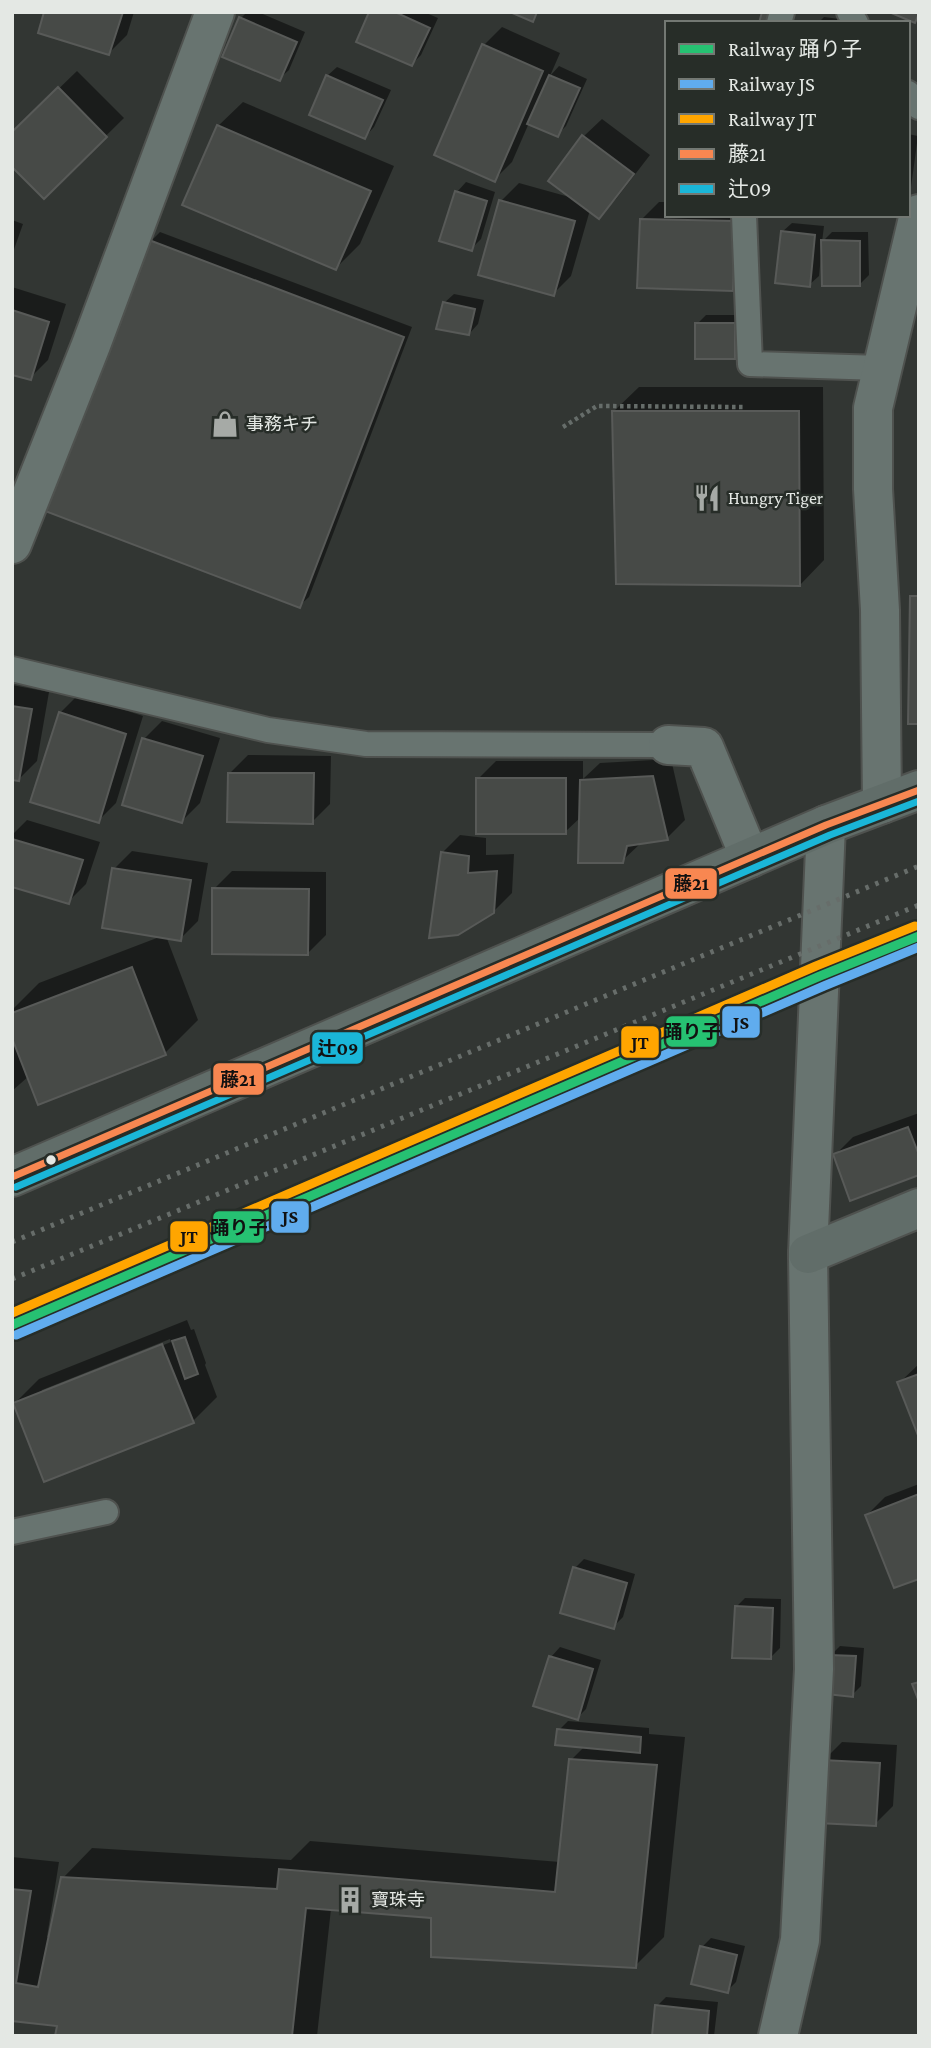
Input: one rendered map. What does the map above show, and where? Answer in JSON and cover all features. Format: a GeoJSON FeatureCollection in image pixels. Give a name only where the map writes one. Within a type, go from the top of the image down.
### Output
{"type":"FeatureCollection","features":[{"type":"Feature","properties":{"kind":"street"},"geometry":{"type":"LineString","coordinates":[[12,544],[91,345],[215,12]]}},
{"type":"Feature","properties":{"kind":"street"},"geometry":{"type":"LineString","coordinates":[[882,804],[880,610],[873,489],[873,408],[919,214]]}},
{"type":"Feature","properties":{"kind":"street"},"geometry":{"type":"LineString","coordinates":[[668,745],[704,747],[750,858]]}},
{"type":"Feature","properties":{"kind":"street"},"geometry":{"type":"LineString","coordinates":[[12,1177],[826,825],[919,790]]}},
{"type":"Feature","properties":{"kind":"street"},"geometry":{"type":"LineString","coordinates":[[778,2036],[800,1940],[814,1669],[808,1254],[826,825]]}},
{"type":"Feature","properties":{"kind":"street"},"geometry":{"type":"LineString","coordinates":[[808,1254],[919,1208]]}},
{"type":"Feature","properties":{"kind":"lane"},"geometry":{"type":"LineString","coordinates":[[744,217],[750,364],[881,369]]}},
{"type":"Feature","properties":{"kind":"lane"},"geometry":{"type":"LineString","coordinates":[[12,669],[268,730],[366,744],[668,745]]}},
{"type":"Feature","properties":{"kind":"lane"},"geometry":{"type":"LineString","coordinates":[[12,1532],[106,1512]]}},
{"type":"Feature","properties":{"kind":"path"},"geometry":{"type":"LineString","coordinates":[[563,427],[597,406],[749,407]]}},
{"type":"Feature","properties":{"kind":"building"},"geometry":{"type":"Polygon","coordinates":[[[44,12],[123,12],[109,55],[38,33],[44,12]]]}},
{"type":"Feature","properties":{"kind":"building"},"geometry":{"type":"Polygon","coordinates":[[[369,12],[395,12],[430,28],[412,66],[356,42],[369,12]]]}},
{"type":"Feature","properties":{"kind":"building"},"geometry":{"type":"Polygon","coordinates":[[[510,12],[537,12],[533,22],[510,12]]]}},
{"type":"Feature","properties":{"kind":"building"},"geometry":{"type":"Polygon","coordinates":[[[762,12],[779,12],[777,21],[760,21],[762,12]]]}},
{"type":"Feature","properties":{"kind":"building"},"geometry":{"type":"Polygon","coordinates":[[[889,12],[919,12],[919,13],[915,23],[889,12]]]}},
{"type":"Feature","properties":{"kind":"building"},"geometry":{"type":"Polygon","coordinates":[[[239,17],[297,42],[280,81],[222,57],[239,17]]]}},
{"type":"Feature","properties":{"kind":"building"},"geometry":{"type":"Polygon","coordinates":[[[482,44],[543,71],[495,182],[434,155],[482,44]]]}},
{"type":"Feature","properties":{"kind":"building"},"geometry":{"type":"Polygon","coordinates":[[[326,75],[383,100],[365,139],[309,115],[326,75]]]}},
{"type":"Feature","properties":{"kind":"building"},"geometry":{"type":"Polygon","coordinates":[[[549,75],[580,88],[558,137],[527,124],[549,75]]]}},
{"type":"Feature","properties":{"kind":"building"},"geometry":{"type":"Polygon","coordinates":[[[58,87],[107,137],[44,199],[12,167],[12,132],[58,87]]]}},
{"type":"Feature","properties":{"kind":"building"},"geometry":{"type":"Polygon","coordinates":[[[217,125],[371,191],[336,270],[182,205],[217,125]]]}},
{"type":"Feature","properties":{"kind":"building"},"geometry":{"type":"Polygon","coordinates":[[[582,135],[634,174],[599,219],[548,181],[582,135]]]}},
{"type":"Feature","properties":{"kind":"building"},"geometry":{"type":"Polygon","coordinates":[[[455,191],[487,201],[472,251],[439,241],[455,191]]]}},
{"type":"Feature","properties":{"kind":"building"},"geometry":{"type":"Polygon","coordinates":[[[499,200],[575,221],[554,296],[478,275],[499,200]]]}},
{"type":"Feature","properties":{"kind":"building"},"geometry":{"type":"Polygon","coordinates":[[[640,219],[735,221],[733,291],[637,288],[640,219]]]}},
{"type":"Feature","properties":{"kind":"building"},"geometry":{"type":"Polygon","coordinates":[[[781,231],[815,235],[810,287],[775,283],[781,231]]]}},
{"type":"Feature","properties":{"kind":"building","name":"事務キチ"},"geometry":{"type":"Polygon","coordinates":[[[149,240],[404,337],[300,608],[45,511],[149,240]]]}},
{"type":"Feature","properties":{"kind":"building"},"geometry":{"type":"Polygon","coordinates":[[[821,240],[860,241],[860,286],[822,286],[821,240]]]}},
{"type":"Feature","properties":{"kind":"building"},"geometry":{"type":"Polygon","coordinates":[[[443,302],[475,309],[469,335],[436,329],[443,302]]]}},
{"type":"Feature","properties":{"kind":"building"},"geometry":{"type":"Polygon","coordinates":[[[12,310],[49,322],[31,380],[12,375],[12,310]]]}},
{"type":"Feature","properties":{"kind":"building"},"geometry":{"type":"Polygon","coordinates":[[[695,323],[735,323],[735,359],[695,359],[695,323]]]}},
{"type":"Feature","properties":{"kind":"building","name":"Hungry Tiger"},"geometry":{"type":"Polygon","coordinates":[[[612,411],[799,411],[800,586],[616,584],[612,411]]]}},
{"type":"Feature","properties":{"kind":"building"},"geometry":{"type":"Polygon","coordinates":[[[910,596],[919,596],[919,724],[908,724],[910,596]]]}},
{"type":"Feature","properties":{"kind":"building"},"geometry":{"type":"Polygon","coordinates":[[[12,706],[32,709],[19,781],[12,780],[12,706]]]}},
{"type":"Feature","properties":{"kind":"building"},"geometry":{"type":"Polygon","coordinates":[[[59,712],[126,734],[99,823],[30,802],[59,712]]]}},
{"type":"Feature","properties":{"kind":"building"},"geometry":{"type":"Polygon","coordinates":[[[142,738],[203,756],[182,823],[122,805],[142,738]]]}},
{"type":"Feature","properties":{"kind":"building"},"geometry":{"type":"Polygon","coordinates":[[[228,773],[314,773],[313,824],[227,822],[228,773]]]}},
{"type":"Feature","properties":{"kind":"building"},"geometry":{"type":"Polygon","coordinates":[[[653,776],[668,840],[627,846],[623,863],[578,863],[580,780],[653,776]]]}},
{"type":"Feature","properties":{"kind":"building"},"geometry":{"type":"Polygon","coordinates":[[[476,778],[566,778],[566,834],[476,834],[476,778]]]}},
{"type":"Feature","properties":{"kind":"building"},"geometry":{"type":"Polygon","coordinates":[[[12,839],[83,860],[69,904],[12,887],[12,839]]]}},
{"type":"Feature","properties":{"kind":"building"},"geometry":{"type":"Polygon","coordinates":[[[441,852],[469,856],[468,873],[497,871],[494,913],[458,935],[429,938],[441,852]]]}},
{"type":"Feature","properties":{"kind":"building"},"geometry":{"type":"Polygon","coordinates":[[[112,868],[191,880],[181,941],[102,928],[112,868]]]}},
{"type":"Feature","properties":{"kind":"building"},"geometry":{"type":"Polygon","coordinates":[[[212,888],[309,889],[308,955],[212,954],[212,888]]]}},
{"type":"Feature","properties":{"kind":"building"},"geometry":{"type":"Polygon","coordinates":[[[132,967],[166,1055],[38,1105],[12,1038],[12,1013],[132,967]]]}},
{"type":"Feature","properties":{"kind":"building"},"geometry":{"type":"Polygon","coordinates":[[[908,1127],[919,1155],[919,1175],[850,1201],[833,1154],[908,1127]]]}},
{"type":"Feature","properties":{"kind":"building"},"geometry":{"type":"Polygon","coordinates":[[[185,1337],[198,1374],[185,1379],[172,1341],[185,1337]]]}},
{"type":"Feature","properties":{"kind":"building"},"geometry":{"type":"Polygon","coordinates":[[[162,1344],[194,1423],[44,1482],[13,1403],[162,1344]]]}},
{"type":"Feature","properties":{"kind":"building"},"geometry":{"type":"Polygon","coordinates":[[[919,1374],[919,1438],[897,1382],[919,1374]]]}},
{"type":"Feature","properties":{"kind":"building"},"geometry":{"type":"Polygon","coordinates":[[[919,1494],[919,1579],[894,1588],[865,1515],[919,1494]]]}},
{"type":"Feature","properties":{"kind":"building"},"geometry":{"type":"Polygon","coordinates":[[[573,1567],[627,1583],[614,1629],[560,1613],[573,1567]]]}},
{"type":"Feature","properties":{"kind":"building"},"geometry":{"type":"Polygon","coordinates":[[[735,1606],[773,1608],[771,1659],[732,1658],[735,1606]]]}},
{"type":"Feature","properties":{"kind":"building"},"geometry":{"type":"Polygon","coordinates":[[[829,1655],[856,1656],[853,1697],[827,1694],[829,1655]]]}},
{"type":"Feature","properties":{"kind":"building"},"geometry":{"type":"Polygon","coordinates":[[[549,1656],[593,1669],[578,1720],[533,1706],[549,1656]]]}},
{"type":"Feature","properties":{"kind":"building"},"geometry":{"type":"Polygon","coordinates":[[[919,1682],[919,1702],[912,1684],[919,1682]]]}},
{"type":"Feature","properties":{"kind":"building"},"geometry":{"type":"Polygon","coordinates":[[[557,1729],[641,1737],[640,1753],[555,1745],[557,1729]]]}},
{"type":"Feature","properties":{"kind":"building","name":"寶珠寺"},"geometry":{"type":"Polygon","coordinates":[[[569,1759],[657,1765],[636,1968],[431,1957],[431,1918],[306,1908],[292,2036],[55,2036],[57,2026],[12,2021],[12,1889],[31,1891],[16,1983],[38,1987],[61,1877],[277,1889],[279,1869],[555,1892],[569,1759]]]}},
{"type":"Feature","properties":{"kind":"building"},"geometry":{"type":"Polygon","coordinates":[[[822,1760],[880,1763],[876,1826],[818,1823],[822,1760]]]}},
{"type":"Feature","properties":{"kind":"building"},"geometry":{"type":"Polygon","coordinates":[[[700,1946],[737,1955],[728,1993],[691,1984],[700,1946]]]}},
{"type":"Feature","properties":{"kind":"building"},"geometry":{"type":"Polygon","coordinates":[[[655,2005],[709,2011],[707,2036],[652,2036],[655,2005]]]}},
{"type":"Feature","properties":{"kind":"railway"},"geometry":{"type":"LineString","coordinates":[[12,1242],[919,866]]}},
{"type":"Feature","properties":{"kind":"railway"},"geometry":{"type":"LineString","coordinates":[[12,1279],[919,905]]}},
{"type":"Feature","properties":{"kind":"rail line","name":"JT"},"geometry":{"type":"LineString","coordinates":[[12,1313],[816,966],[915,926]]}},
{"type":"Feature","properties":{"kind":"rail line","name":"踊り子"},"geometry":{"type":"LineString","coordinates":[[12,1325],[820,976],[919,936]]}},
{"type":"Feature","properties":{"kind":"rail line","name":"JS"},"geometry":{"type":"LineString","coordinates":[[16,1335],[919,947]]}},
{"type":"Feature","properties":{"kind":"transit line","name":"藤21"},"geometry":{"type":"LineString","coordinates":[[12,1177],[826,825],[919,790]]}},
{"type":"Feature","properties":{"kind":"transit line","name":"辻09"},"geometry":{"type":"LineString","coordinates":[[16,1187],[830,835],[919,801]]}},
{"type":"Feature","properties":{"kind":"place","name":"事務キチ"},"geometry":{"type":"Point","coordinates":[225,424]}},
{"type":"Feature","properties":{"kind":"place","name":"Hungry Tiger"},"geometry":{"type":"Point","coordinates":[707,498]}},
{"type":"Feature","properties":{"kind":"place","name":"寶珠寺"},"geometry":{"type":"Point","coordinates":[350,1900]}}]}
